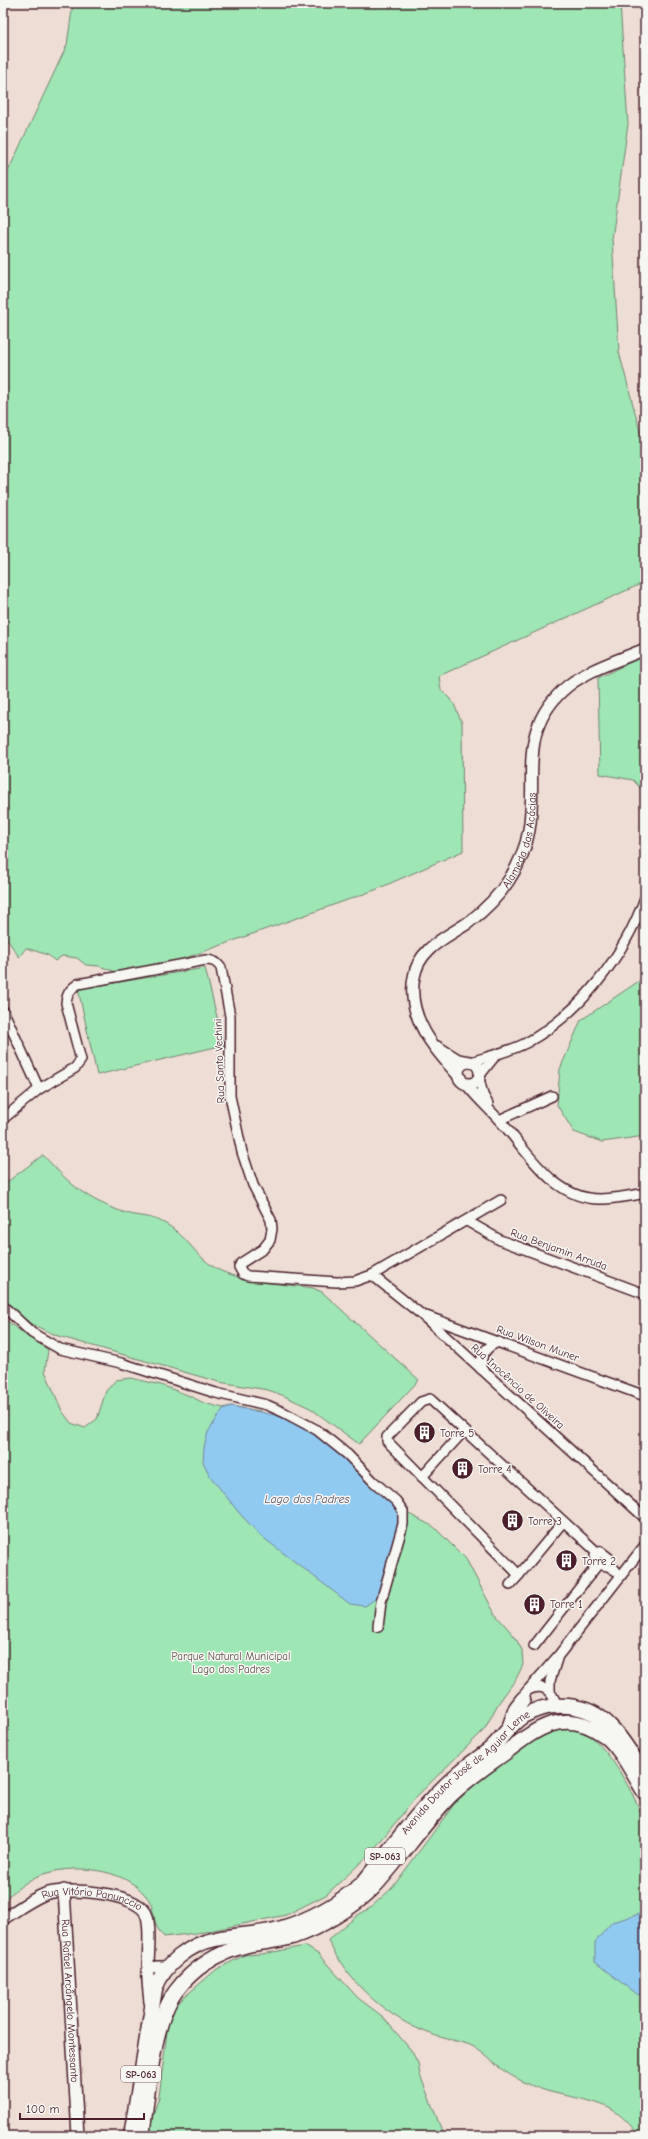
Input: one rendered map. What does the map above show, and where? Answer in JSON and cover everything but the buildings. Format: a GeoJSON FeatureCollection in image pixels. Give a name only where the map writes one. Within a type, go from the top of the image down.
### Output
{"type":"FeatureCollection","features":[{"type":"Feature","properties":{"kind":"main road"},"geometry":{"type":"LineString","coordinates":[[510,1728],[516,1708],[525,1695]]}},
{"type":"Feature","properties":{"kind":"main road"},"geometry":{"type":"LineString","coordinates":[[552,1724],[556,1706]]}},
{"type":"Feature","properties":{"kind":"main road","name":"Avenida Doutor José de Aguiar Leme"},"geometry":{"type":"LineString","coordinates":[[163,1969],[202,1943],[216,1939],[245,1936],[281,1929],[309,1919],[347,1896],[362,1884],[436,1795],[460,1772],[489,1750],[524,1716],[540,1709],[556,1706],[571,1706],[589,1711],[610,1725],[645,1775]]}},
{"type":"Feature","properties":{"kind":"main road"},"geometry":{"type":"LineString","coordinates":[[524,1716],[528,1723],[537,1729]]}},
{"type":"Feature","properties":{"kind":"main road","name":"Avenida Doutor José de Aguiar Leme"},"geometry":{"type":"LineString","coordinates":[[181,1985],[191,1974],[213,1958],[227,1951],[290,1937],[305,1932],[336,1916],[354,1904],[371,1890],[449,1797],[470,1778],[537,1729],[559,1722],[582,1724],[603,1734],[610,1740],[645,1793]]}},
{"type":"Feature","properties":{"kind":"main road"},"geometry":{"type":"LineString","coordinates":[[181,1985],[163,1969],[176,1963],[185,1966],[191,1974]]}},
{"type":"Feature","properties":{"kind":"main road","name":"SP-063"},"geometry":{"type":"LineString","coordinates":[[131,2136],[150,2012],[155,1989],[163,1969]]}},
{"type":"Feature","properties":{"kind":"main road","name":"SP-063"},"geometry":{"type":"LineString","coordinates":[[142,2136],[162,2017],[169,2002],[181,1985]]}},
{"type":"Feature","properties":{"kind":"street","name":"Alameda das Acácias"},"geometry":{"type":"LineString","coordinates":[[462,1080],[442,1058],[433,1045],[419,1023],[413,1007],[412,991],[414,976],[419,962],[428,949],[488,906],[501,892],[512,874],[524,850],[529,830],[533,743],[539,723],[562,691],[578,679],[645,649]]}},
{"type":"Feature","properties":{"kind":"street"},"geometry":{"type":"LineString","coordinates":[[492,1111],[481,1102],[462,1080],[460,1067],[470,1062],[495,1056],[526,1043],[541,1034],[570,1012],[597,983],[619,952],[645,898]]}},
{"type":"Feature","properties":{"kind":"street","name":"Rua Santo Vechini"},"geometry":{"type":"LineString","coordinates":[[39,1090],[75,1068],[81,1060],[69,1014],[67,995],[78,984],[206,960],[217,963],[221,968],[230,1016],[230,1096],[242,1152],[253,1185],[271,1220],[272,1229],[266,1244],[241,1263],[240,1271],[248,1276],[330,1282],[355,1281],[372,1275],[501,1200]]}},
{"type":"Feature","properties":{"kind":"street"},"geometry":{"type":"LineString","coordinates":[[3,1010],[39,1090],[3,1119]]}},
{"type":"Feature","properties":{"kind":"street"},"geometry":{"type":"LineString","coordinates":[[433,1045],[458,1060],[470,1062],[478,1067],[483,1095],[492,1111],[545,1174],[559,1186],[571,1193],[599,1199],[642,1195]]}},
{"type":"Feature","properties":{"kind":"street"},"geometry":{"type":"LineString","coordinates":[[462,1080],[474,1082],[495,1056]]}},
{"type":"Feature","properties":{"kind":"street"},"geometry":{"type":"LineString","coordinates":[[499,1120],[552,1096]]}},
{"type":"Feature","properties":{"kind":"street","name":"Rua Benjamin Arruda"},"geometry":{"type":"LineString","coordinates":[[467,1221],[500,1240],[645,1294]]}},
{"type":"Feature","properties":{"kind":"street","name":"Rua Inocêncio de Oliveira"},"geometry":{"type":"LineString","coordinates":[[372,1275],[422,1315],[645,1518]]}},
{"type":"Feature","properties":{"kind":"street"},"geometry":{"type":"LineString","coordinates":[[3,1306],[32,1333],[60,1349],[121,1363],[216,1393],[267,1404],[316,1430],[348,1455],[373,1481],[396,1501],[403,1511],[403,1524],[383,1596],[378,1627]]}},
{"type":"Feature","properties":{"kind":"street","name":"Rua Wilson Muner"},"geometry":{"type":"LineString","coordinates":[[422,1315],[645,1396]]}},
{"type":"Feature","properties":{"kind":"street"},"geometry":{"type":"LineString","coordinates":[[481,1369],[481,1360],[484,1352],[490,1345],[499,1342]]}},
{"type":"Feature","properties":{"kind":"street"},"geometry":{"type":"LineString","coordinates":[[387,1441],[387,1437],[392,1431],[421,1402],[428,1399],[598,1553]]}},
{"type":"Feature","properties":{"kind":"street"},"geometry":{"type":"LineString","coordinates":[[422,1476],[464,1431]]}},
{"type":"Feature","properties":{"kind":"street"},"geometry":{"type":"LineString","coordinates":[[379,1432],[519,1574]]}},
{"type":"Feature","properties":{"kind":"street"},"geometry":{"type":"LineString","coordinates":[[510,1585],[563,1522]]}},
{"type":"Feature","properties":{"kind":"street"},"geometry":{"type":"LineString","coordinates":[[524,1716],[525,1695],[558,1656],[618,1574],[645,1545]]}},
{"type":"Feature","properties":{"kind":"street"},"geometry":{"type":"LineString","coordinates":[[601,1550],[608,1557],[609,1563],[618,1574],[608,1566],[603,1566],[599,1563],[595,1557],[601,1550]]}},
{"type":"Feature","properties":{"kind":"street"},"geometry":{"type":"LineString","coordinates":[[534,1646],[599,1563]]}},
{"type":"Feature","properties":{"kind":"street"},"geometry":{"type":"LineString","coordinates":[[556,1706],[550,1691],[550,1681],[558,1656]]}},
{"type":"Feature","properties":{"kind":"street"},"geometry":{"type":"LineString","coordinates":[[525,1695],[538,1687],[550,1691]]}},
{"type":"Feature","properties":{"kind":"street","name":"Rua Vitório Panunccio"},"geometry":{"type":"LineString","coordinates":[[3,1919],[32,1900],[46,1894],[64,1890],[81,1891],[130,1900],[138,1904],[147,1916],[149,1951],[147,1970],[150,2012]]}},
{"type":"Feature","properties":{"kind":"street","name":"Rua Rafael Arcângelo Montessanto"},"geometry":{"type":"LineString","coordinates":[[64,1890],[78,2136]]}},
{"type":"Feature","properties":{"kind":"street","name":"Rua Vitório Panunccio"},"geometry":{"type":"LineString","coordinates":[[149,1951],[163,1969]]}},
{"type":"Feature","properties":{"kind":"green space"},"geometry":{"type":"Polygon","coordinates":[[[73,3],[620,3],[628,124],[612,239],[619,352],[645,450],[645,582],[439,676],[441,690],[453,702],[462,723],[463,851],[375,890],[166,965],[124,975],[99,966],[86,965],[77,958],[62,956],[55,961],[48,955],[26,948],[19,957],[3,933],[3,182],[67,45],[73,3]]]}},
{"type":"Feature","properties":{"kind":"green space"},"geometry":{"type":"Polygon","coordinates":[[[645,655],[645,793],[633,780],[600,774],[598,678],[645,655]]]}},
{"type":"Feature","properties":{"kind":"green space"},"geometry":{"type":"Polygon","coordinates":[[[205,968],[224,1045],[97,1075],[78,989],[205,968]]]}},
{"type":"Feature","properties":{"kind":"green space"},"geometry":{"type":"Polygon","coordinates":[[[645,977],[645,1136],[602,1142],[574,1132],[557,1105],[560,1069],[581,1020],[645,977]]]}},
{"type":"Feature","properties":{"kind":"green space"},"geometry":{"type":"Polygon","coordinates":[[[43,1155],[62,1175],[89,1197],[112,1208],[126,1213],[158,1220],[167,1225],[175,1230],[204,1260],[221,1271],[246,1279],[313,1288],[322,1292],[419,1380],[359,1444],[310,1408],[282,1395],[268,1390],[219,1382],[58,1336],[31,1324],[3,1301],[3,1185],[43,1155]]]}},
{"type":"Feature","properties":{"kind":"green space","name":"Parque Natural Municipal Lago dos Padres"},"geometry":{"type":"Polygon","coordinates":[[[3,1317],[48,1350],[45,1371],[62,1411],[71,1423],[85,1428],[97,1419],[106,1391],[116,1380],[131,1378],[161,1385],[204,1403],[223,1408],[231,1406],[260,1411],[403,1511],[434,1527],[466,1559],[495,1614],[515,1637],[522,1650],[523,1665],[516,1679],[498,1704],[484,1730],[417,1796],[370,1854],[326,1895],[286,1915],[204,1932],[164,1937],[157,1928],[149,1899],[136,1886],[124,1879],[96,1870],[66,1870],[38,1876],[3,1900],[3,1317]]]}},
{"type":"Feature","properties":{"kind":"green space"},"geometry":{"type":"Polygon","coordinates":[[[564,1729],[580,1730],[600,1745],[619,1770],[635,1799],[645,1823],[645,2136],[640,2136],[623,2118],[611,2109],[594,2102],[547,2091],[528,2084],[497,2066],[474,2047],[431,2034],[399,2019],[370,1997],[358,1984],[346,1970],[328,1940],[358,1915],[370,1908],[392,1888],[455,1803],[510,1753],[549,1731],[564,1729]]]}},
{"type":"Feature","properties":{"kind":"green space"},"geometry":{"type":"Polygon","coordinates":[[[305,1946],[318,1954],[358,1998],[382,2016],[411,2050],[418,2063],[420,2075],[444,2136],[146,2136],[159,2097],[168,2024],[173,2010],[183,1998],[217,1969],[245,1955],[262,1954],[305,1946]]]}},
{"type":"Feature","properties":{"kind":"water","name":"Lago dos Padres"},"geometry":{"type":"Polygon","coordinates":[[[231,1406],[289,1418],[317,1431],[403,1511],[378,1597],[365,1606],[350,1604],[261,1536],[240,1514],[210,1476],[203,1462],[204,1447],[208,1432],[223,1409],[231,1406]]]}},
{"type":"Feature","properties":{"kind":"water"},"geometry":{"type":"Polygon","coordinates":[[[643,1913],[645,1914],[645,1996],[636,1994],[595,1962],[595,1942],[612,1922],[643,1913]]]}},
{"type":"Feature","properties":{"kind":"place","name":"Torre 5"},"geometry":{"type":"Point","coordinates":[425,1433]}},
{"type":"Feature","properties":{"kind":"place","name":"Torre 4"},"geometry":{"type":"Point","coordinates":[462,1469]}},
{"type":"Feature","properties":{"kind":"place","name":"Torre 3"},"geometry":{"type":"Point","coordinates":[512,1521]}},
{"type":"Feature","properties":{"kind":"place","name":"Torre 2"},"geometry":{"type":"Point","coordinates":[566,1561]}},
{"type":"Feature","properties":{"kind":"place","name":"Torre 1"},"geometry":{"type":"Point","coordinates":[534,1604]}}]}
